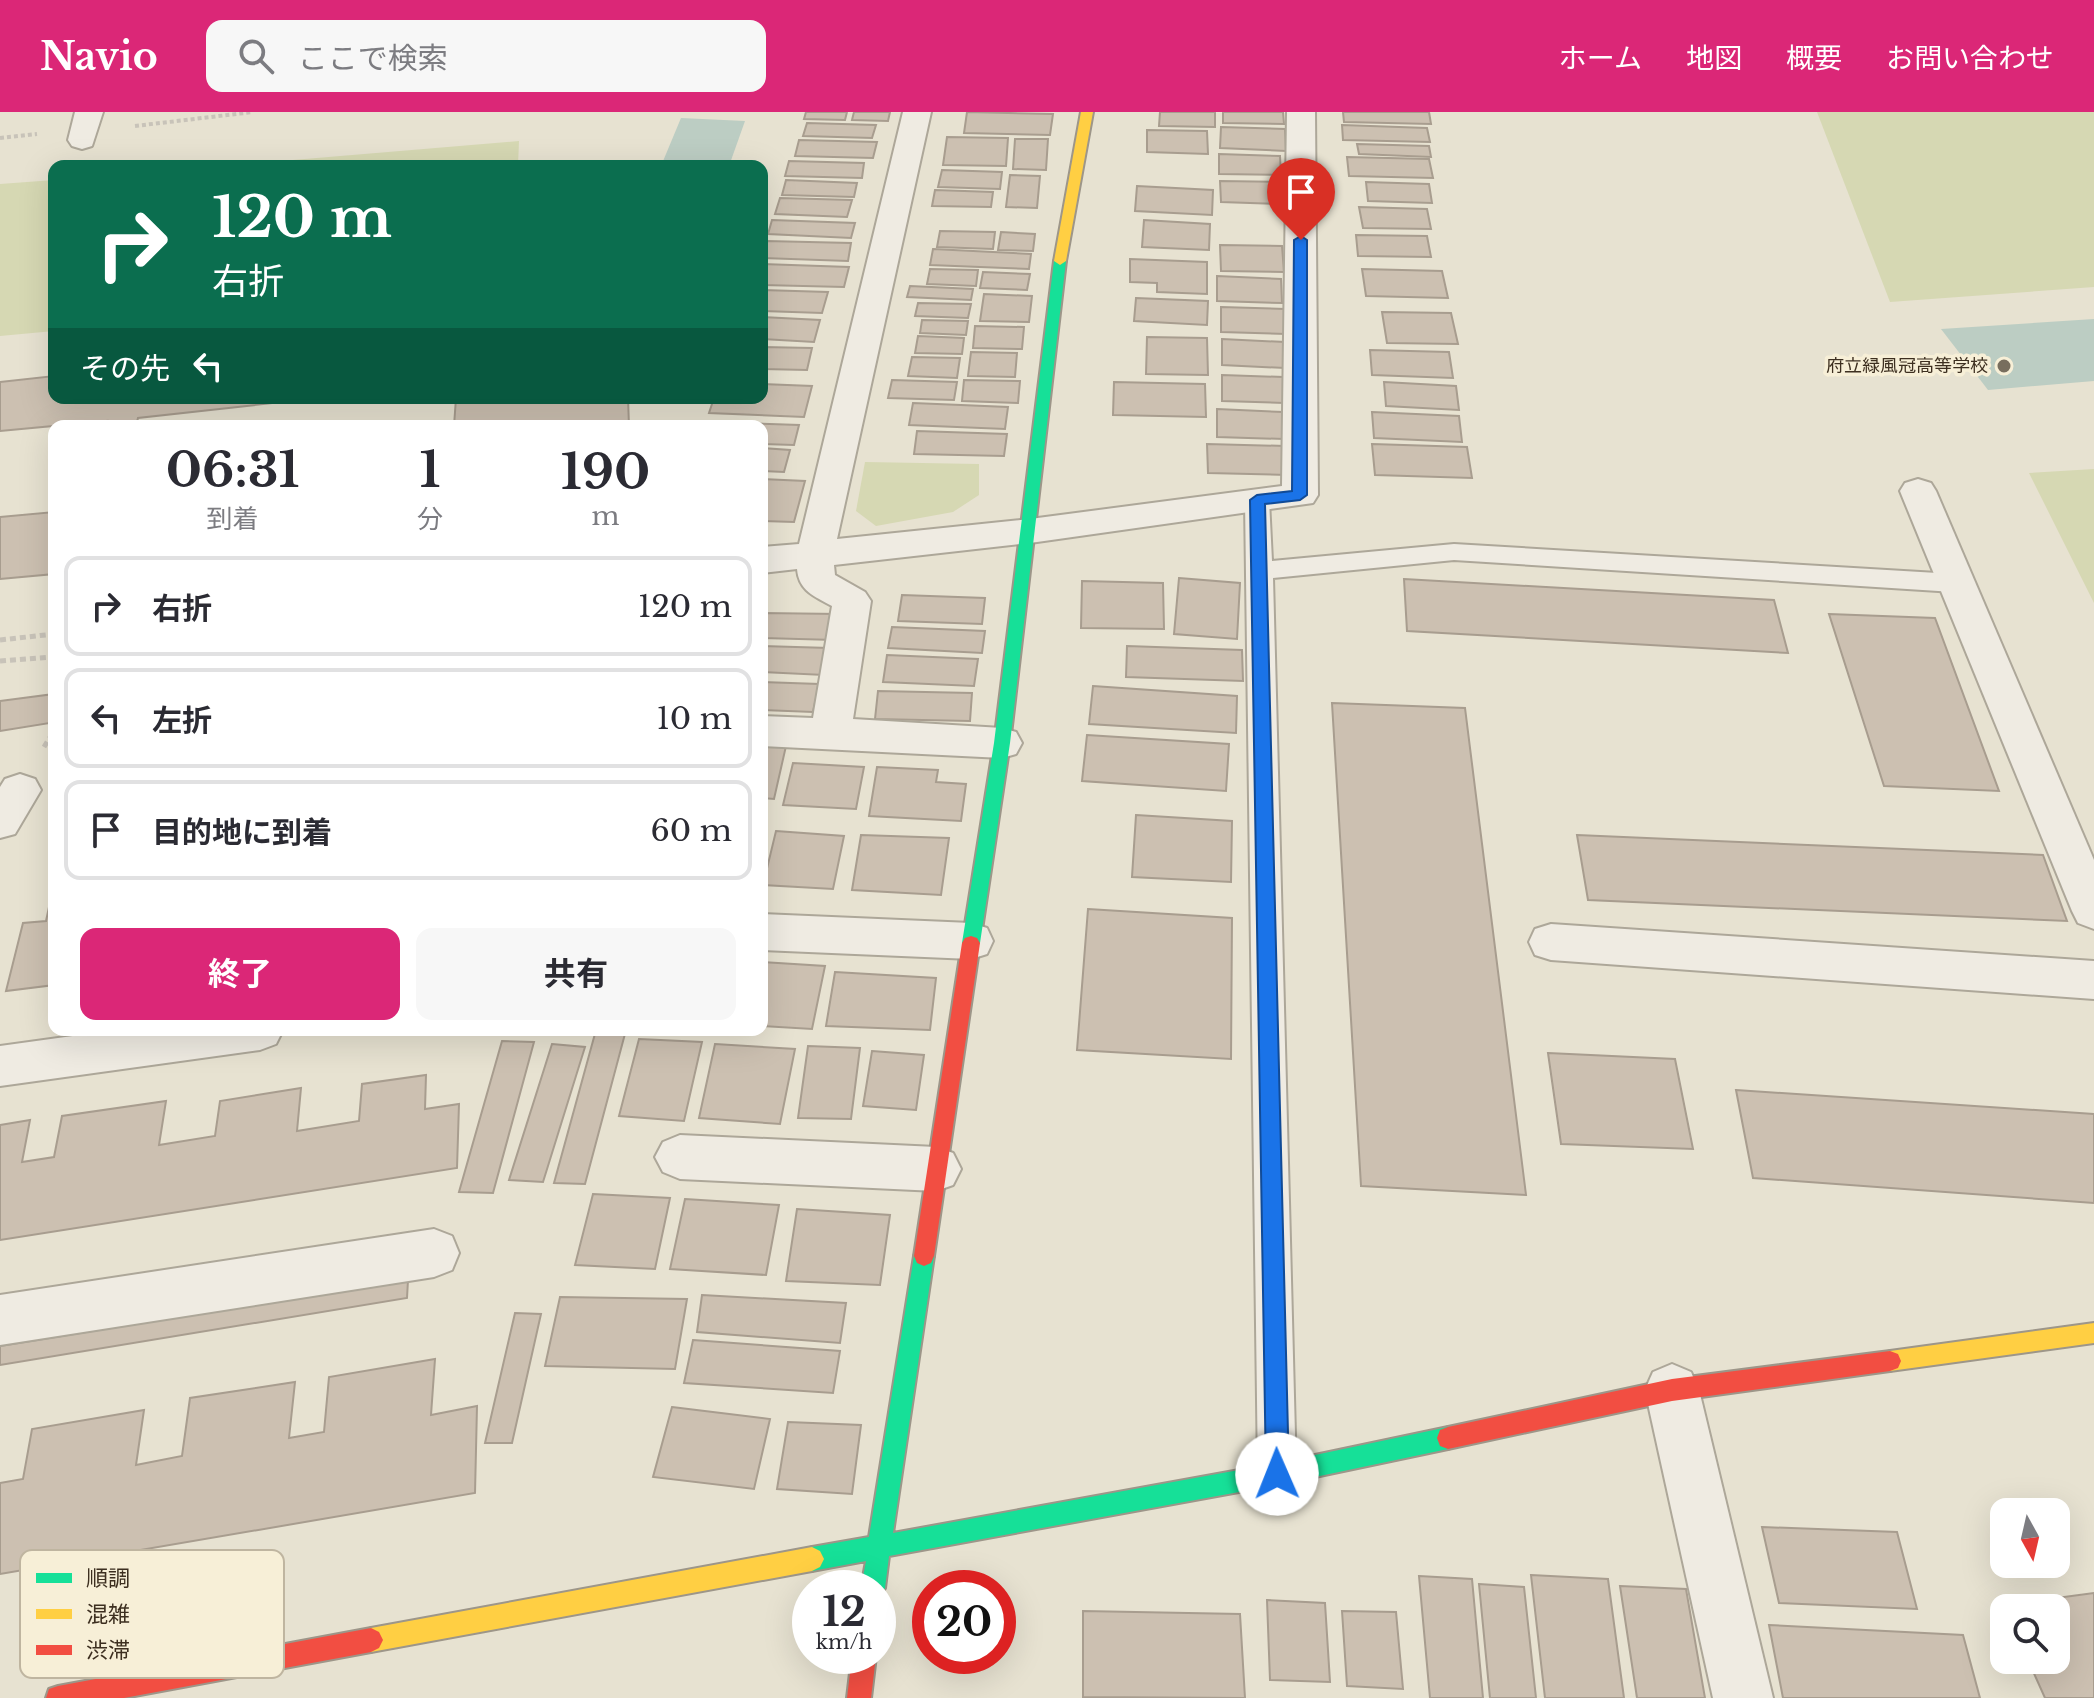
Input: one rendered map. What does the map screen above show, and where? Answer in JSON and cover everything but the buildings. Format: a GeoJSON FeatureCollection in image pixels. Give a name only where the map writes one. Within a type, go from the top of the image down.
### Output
{"type":"FeatureCollection","features":[{"type":"Feature","properties":{"kind":"street"},"geometry":{"type":"LineString","coordinates":[[831,733],[852,601],[817,581],[815,555],[917,112]]}},
{"type":"Feature","properties":{"kind":"street"},"geometry":{"type":"LineString","coordinates":[[875,1570],[1002,743],[1061,255],[1087,112]]}},
{"type":"Feature","properties":{"kind":"street"},"geometry":{"type":"LineString","coordinates":[[768,559],[1030,531],[1300,495],[1301,112]]}},
{"type":"Feature","properties":{"kind":"street"},"geometry":{"type":"LineString","coordinates":[[1918,491],[2094,911]]}},
{"type":"Feature","properties":{"kind":"street"},"geometry":{"type":"LineString","coordinates":[[768,731],[1002,743]]}},
{"type":"Feature","properties":{"kind":"street"},"geometry":{"type":"LineString","coordinates":[[768,932],[971,941]]}},
{"type":"Feature","properties":{"kind":"street"},"geometry":{"type":"LineString","coordinates":[[1551,942],[2094,980]]}},
{"type":"Feature","properties":{"kind":"street"},"geometry":{"type":"LineString","coordinates":[[0,1066],[217,1036]]}},
{"type":"Feature","properties":{"kind":"street"},"geometry":{"type":"LineString","coordinates":[[680,1157],[936,1169]]}},
{"type":"Feature","properties":{"kind":"street"},"geometry":{"type":"LineString","coordinates":[[0,1320],[434,1253]]}},
{"type":"Feature","properties":{"kind":"street"},"geometry":{"type":"LineString","coordinates":[[284,1657],[1277,1474],[1672,1390],[2094,1333]]}},
{"type":"Feature","properties":{"kind":"street"},"geometry":{"type":"LineString","coordinates":[[1672,1390],[1743,1698]]}},
{"type":"Feature","properties":{"kind":"street"},"geometry":{"type":"LineString","coordinates":[[859,1698],[862,1674]]}},
{"type":"Feature","properties":{"kind":"street"},"geometry":{"type":"LineString","coordinates":[[58,1698],[168,1678]]}},
{"type":"Feature","properties":{"kind":"lane"},"geometry":{"type":"LineString","coordinates":[[1257,500],[1277,1474]]}},
{"type":"Feature","properties":{"kind":"lane"},"geometry":{"type":"LineString","coordinates":[[1260,571],[1454,552],[1954,583]]}},
{"type":"Feature","properties":{"kind":"path"},"geometry":{"type":"LineString","coordinates":[[85,127],[253,112]]}},
{"type":"Feature","properties":{"kind":"path"},"geometry":{"type":"LineString","coordinates":[[0,640],[48,635]]}},
{"type":"Feature","properties":{"kind":"path"},"geometry":{"type":"LineString","coordinates":[[0,661],[48,657]]}},
{"type":"Feature","properties":{"kind":"green space"},"geometry":{"type":"Polygon","coordinates":[[[1817,112],[2094,112],[2094,287],[1890,302],[1817,112]]]}},
{"type":"Feature","properties":{"kind":"green space"},"geometry":{"type":"Polygon","coordinates":[[[519,141],[518,160],[292,160],[519,141]]]}},
{"type":"Feature","properties":{"kind":"green space"},"geometry":{"type":"Polygon","coordinates":[[[48,180],[48,332],[0,336],[0,184],[48,180]]]}},
{"type":"Feature","properties":{"kind":"green space"},"geometry":{"type":"Polygon","coordinates":[[[865,462],[979,464],[979,495],[953,512],[876,526],[856,511],[865,462]]]}},
{"type":"Feature","properties":{"kind":"green space"},"geometry":{"type":"Polygon","coordinates":[[[2094,469],[2094,603],[2029,473],[2094,469]]]}},
{"type":"Feature","properties":{"kind":"shaded area"},"geometry":{"type":"Polygon","coordinates":[[[681,118],[745,121],[731,160],[664,160],[681,118]]]}},
{"type":"Feature","properties":{"kind":"shaded area"},"geometry":{"type":"Polygon","coordinates":[[[2094,319],[2094,381],[1988,390],[1941,329],[2094,319]]]}},
{"type":"Feature","properties":{"kind":"traffic: fast"},"geometry":{"type":"LineString","coordinates":[[971,943],[1002,743],[1060,261]]}},
{"type":"Feature","properties":{"kind":"traffic: fast"},"geometry":{"type":"LineString","coordinates":[[876,1570],[924,1256]]}},
{"type":"Feature","properties":{"kind":"traffic: fast"},"geometry":{"type":"LineString","coordinates":[[812,1559],[1277,1474],[1448,1438]]}},
{"type":"Feature","properties":{"kind":"traffic: slow"},"geometry":{"type":"LineString","coordinates":[[1060,261],[1087,112]]}},
{"type":"Feature","properties":{"kind":"traffic: slow"},"geometry":{"type":"LineString","coordinates":[[1890,1361],[2094,1333]]}},
{"type":"Feature","properties":{"kind":"traffic: slow"},"geometry":{"type":"LineString","coordinates":[[371,1640],[812,1559]]}},
{"type":"Feature","properties":{"kind":"traffic: jam"},"geometry":{"type":"LineString","coordinates":[[924,1256],[971,943]]}},
{"type":"Feature","properties":{"kind":"traffic: jam"},"geometry":{"type":"LineString","coordinates":[[1448,1438],[1672,1390],[1890,1361]]}},
{"type":"Feature","properties":{"kind":"traffic: jam"},"geometry":{"type":"LineString","coordinates":[[284,1656],[371,1640]]}},
{"type":"Feature","properties":{"kind":"traffic: jam"},"geometry":{"type":"LineString","coordinates":[[859,1698],[862,1674]]}},
{"type":"Feature","properties":{"kind":"traffic: jam"},"geometry":{"type":"LineString","coordinates":[[58,1698],[166,1678]]}},
{"type":"Feature","properties":{"kind":"place","name":"府立緑風冠高等学校"},"geometry":{"type":"Point","coordinates":[2004,366]}},
{"type":"Feature","properties":{"kind":"route"},"geometry":{"type":"LineString","coordinates":[[1277,1474],[1257,500],[1300,495],[1301,240]]}}]}
